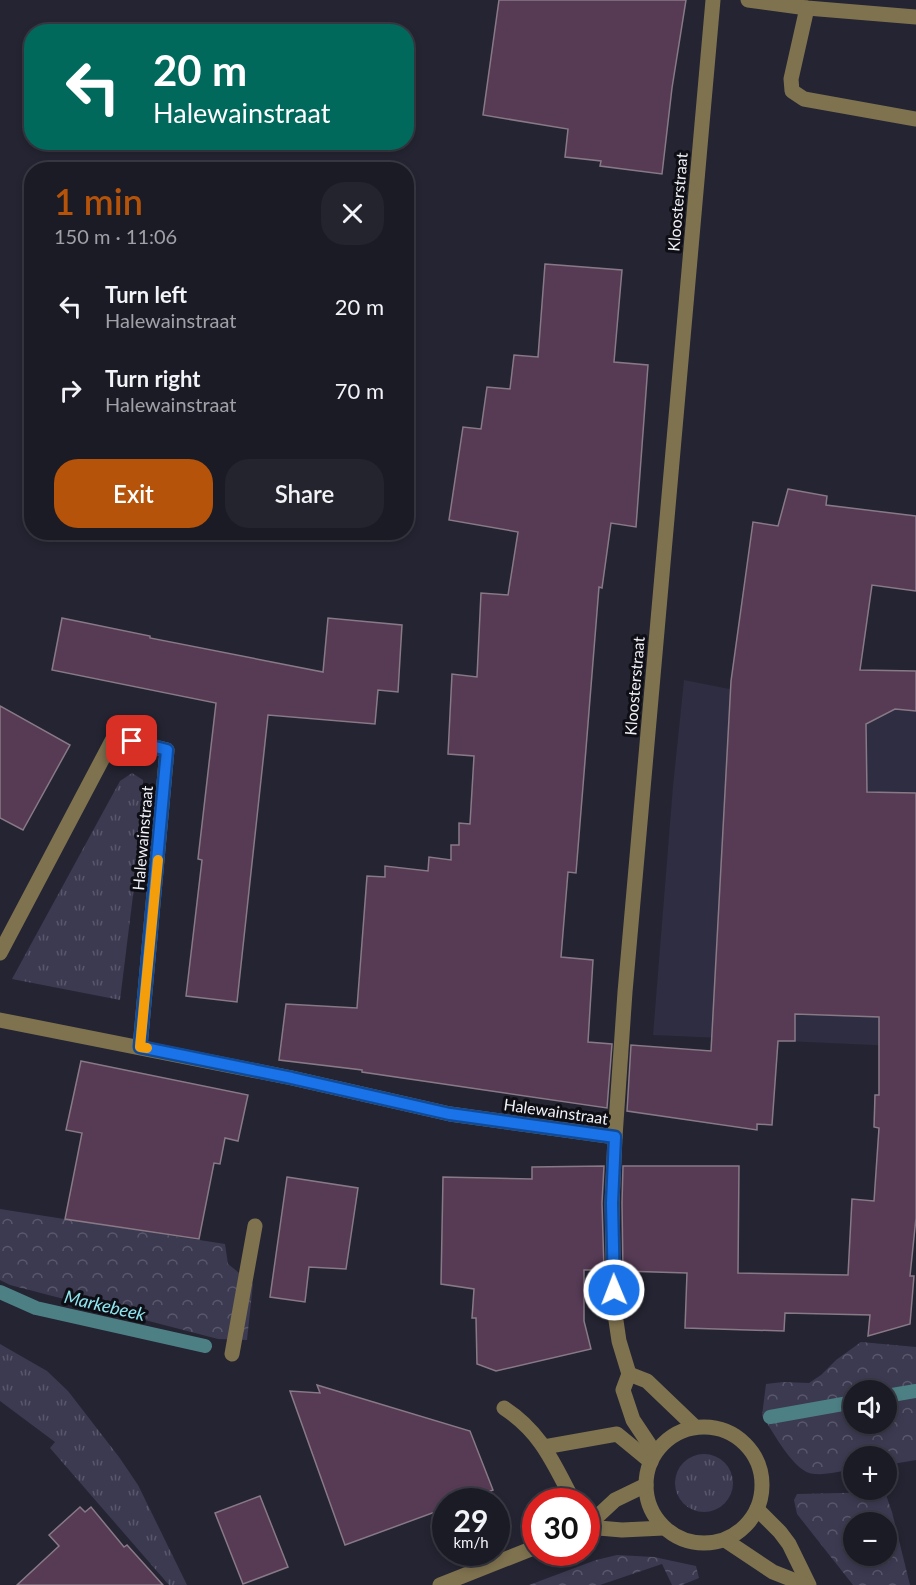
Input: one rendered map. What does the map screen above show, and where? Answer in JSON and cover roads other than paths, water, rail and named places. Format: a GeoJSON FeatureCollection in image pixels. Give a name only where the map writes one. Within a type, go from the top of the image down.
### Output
{"type":"FeatureCollection","features":[{"type":"Feature","properties":{"kind":"street","name":"Kloosterstraat"},"geometry":{"type":"LineString","coordinates":[[653,1458],[633,1420],[623,1389],[629,1374],[619,1341],[614,1307],[612,1203],[625,992],[713,0]]}},
{"type":"Feature","properties":{"kind":"street"},"geometry":{"type":"LineString","coordinates":[[748,0],[807,8],[916,17]]}},
{"type":"Feature","properties":{"kind":"street"},"geometry":{"type":"LineString","coordinates":[[807,8],[791,79],[792,91],[804,99],[916,119]]}},
{"type":"Feature","properties":{"kind":"street","name":"Halewainstraat"},"geometry":{"type":"LineString","coordinates":[[0,953],[114,737],[167,750],[140,1047]]}},
{"type":"Feature","properties":{"kind":"street","name":"Halewainstraat"},"geometry":{"type":"LineString","coordinates":[[0,1020],[292,1078],[450,1114],[615,1137]]}},
{"type":"Feature","properties":{"kind":"street"},"geometry":{"type":"LineString","coordinates":[[232,1354],[255,1226]]}},
{"type":"Feature","properties":{"kind":"street"},"geometry":{"type":"LineString","coordinates":[[629,1374],[647,1381],[695,1427]]}},
{"type":"Feature","properties":{"kind":"street"},"geometry":{"type":"LineString","coordinates":[[504,1408],[534,1432],[566,1488]]}},
{"type":"Feature","properties":{"kind":"street"},"geometry":{"type":"LineString","coordinates":[[695,1427],[727,1431],[744,1443],[757,1460],[761,1476],[762,1486],[757,1509],[746,1527],[725,1540],[712,1543],[692,1543],[675,1536],[664,1528],[652,1510],[646,1485],[647,1472],[653,1458],[671,1437],[695,1427]]}},
{"type":"Feature","properties":{"kind":"street"},"geometry":{"type":"LineString","coordinates":[[544,1447],[617,1434],[653,1458]]}},
{"type":"Feature","properties":{"kind":"street"},"geometry":{"type":"LineString","coordinates":[[600,1514],[615,1500],[646,1485]]}},
{"type":"Feature","properties":{"kind":"street"},"geometry":{"type":"LineString","coordinates":[[757,1509],[789,1544],[808,1585]]}},
{"type":"Feature","properties":{"kind":"street"},"geometry":{"type":"LineString","coordinates":[[600,1527],[622,1530],[664,1528]]}},
{"type":"Feature","properties":{"kind":"street"},"geometry":{"type":"LineString","coordinates":[[725,1540],[773,1572],[808,1585]]}},
{"type":"Feature","properties":{"kind":"street"},"geometry":{"type":"LineString","coordinates":[[440,1585],[475,1578],[522,1554]]}},
{"type":"Feature","properties":{"kind":"waterway","name":"Markebeek"},"geometry":{"type":"LineString","coordinates":[[0,1292],[36,1308],[205,1346]]}},
{"type":"Feature","properties":{"kind":"waterway","name":"Markebeek"},"geometry":{"type":"LineString","coordinates":[[897,1394],[916,1391]]}},
{"type":"Feature","properties":{"kind":"waterway","name":"Markebeek"},"geometry":{"type":"LineString","coordinates":[[770,1417],[843,1404]]}}]}
